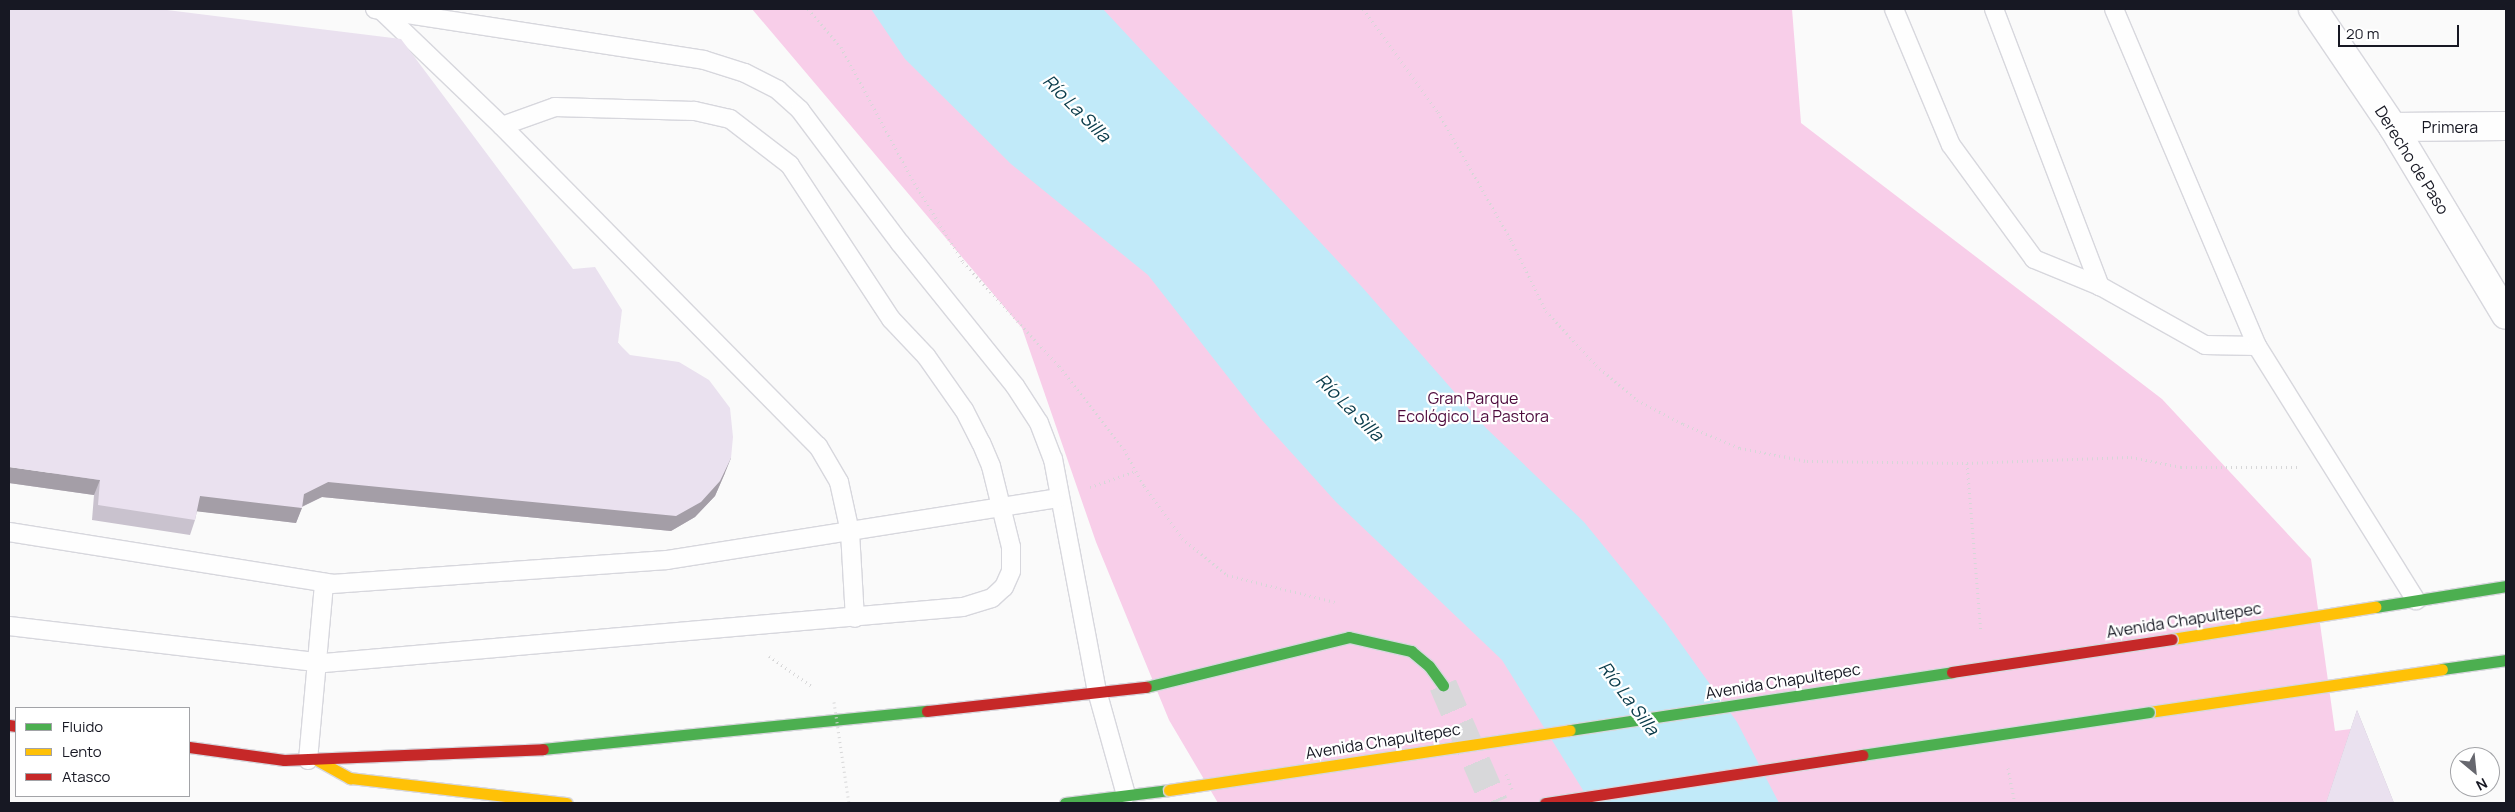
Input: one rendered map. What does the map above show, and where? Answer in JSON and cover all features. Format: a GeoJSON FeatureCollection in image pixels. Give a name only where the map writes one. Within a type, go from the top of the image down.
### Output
{"type":"FeatureCollection","features":[{"type":"Feature","properties":{"kind":"main road","name":"Avenida Chapultepec"},"geometry":{"type":"LineString","coordinates":[[1064,803],[1169,790],[2172,639],[2506,586]]}},
{"type":"Feature","properties":{"kind":"main road"},"geometry":{"type":"LineString","coordinates":[[190,747],[284,760],[578,748],[1155,686],[1349,637],[1411,651],[1429,666],[1443,685]]}},
{"type":"Feature","properties":{"kind":"main road"},"geometry":{"type":"LineString","coordinates":[[1544,803],[2506,660]]}},
{"type":"Feature","properties":{"kind":"main road"},"geometry":{"type":"LineString","coordinates":[[312,760],[350,778],[567,803]]}},
{"type":"Feature","properties":{"kind":"street","name":"Derecho de Paso"},"geometry":{"type":"LineString","coordinates":[[2313,9],[2393,127],[2506,315]]}},
{"type":"Feature","properties":{"kind":"street","name":"Primera"},"geometry":{"type":"LineString","coordinates":[[2393,127],[2506,126]]}},
{"type":"Feature","properties":{"kind":"lane"},"geometry":{"type":"LineString","coordinates":[[375,9],[704,60],[745,73],[778,90],[823,137],[900,243],[1015,386],[1039,423],[1053,459],[1058,498],[1097,691],[1126,795]]}},
{"type":"Feature","properties":{"kind":"lane"},"geometry":{"type":"LineString","coordinates":[[380,9],[502,126],[818,446],[839,482],[850,532],[855,618]]}},
{"type":"Feature","properties":{"kind":"lane"},"geometry":{"type":"LineString","coordinates":[[1894,9],[1951,145],[2034,259],[2100,286],[2205,345],[2257,346]]}},
{"type":"Feature","properties":{"kind":"lane"},"geometry":{"type":"LineString","coordinates":[[1994,9],[2100,286]]}},
{"type":"Feature","properties":{"kind":"lane"},"geometry":{"type":"LineString","coordinates":[[2114,9],[2257,346],[2416,600]]}},
{"type":"Feature","properties":{"kind":"lane"},"geometry":{"type":"LineString","coordinates":[[9,626],[315,662],[855,618],[964,607],[992,598],[1004,587],[1010,571],[1011,547],[991,466],[964,410],[926,356],[891,319],[853,263],[802,179],[768,145],[730,119],[694,111],[555,107],[502,126]]}},
{"type":"Feature","properties":{"kind":"lane"},"geometry":{"type":"LineString","coordinates":[[9,532],[324,583],[668,560],[1058,498]]}},
{"type":"Feature","properties":{"kind":"lane"},"geometry":{"type":"LineString","coordinates":[[312,760],[315,662],[324,583]]}},
{"type":"Feature","properties":{"kind":"path"},"geometry":{"type":"LineString","coordinates":[[808,9],[842,47],[912,179],[963,262],[1059,366],[1124,449],[1136,471],[1182,538],[1227,575],[1343,604]]}},
{"type":"Feature","properties":{"kind":"path"},"geometry":{"type":"LineString","coordinates":[[1363,9],[1438,112],[1512,240],[1546,311],[1596,365],[1637,400],[1683,424],[1740,448],[1807,461],[1958,463],[2130,457],[2181,467],[2248,465],[2334,468]]}},
{"type":"Feature","properties":{"kind":"path"},"geometry":{"type":"LineString","coordinates":[[1058,498],[1136,471]]}},
{"type":"Feature","properties":{"kind":"path"},"geometry":{"type":"LineString","coordinates":[[730,628],[818,690]]}},
{"type":"Feature","properties":{"kind":"path"},"geometry":{"type":"LineString","coordinates":[[826,696],[834,702],[849,803]]}},
{"type":"Feature","properties":{"kind":"path"},"geometry":{"type":"LineString","coordinates":[[1503,768],[1515,794]]}},
{"type":"Feature","properties":{"kind":"green space","name":"Gran Parque Ecológico La Pastora"},"geometry":{"type":"Polygon","coordinates":[[[752,9],[1792,9],[1801,123],[2162,399],[2311,559],[2335,731],[2351,729],[2336,803],[1218,803],[1169,720],[1096,542],[1022,328],[752,9]]]}},
{"type":"Feature","properties":{"kind":"water","name":"Río La Silla"},"geometry":{"type":"Polygon","coordinates":[[[871,9],[1103,9],[1362,287],[1486,428],[1584,522],[1664,620],[1737,722],[1779,803],[1591,803],[1502,660],[1336,502],[1261,419],[1148,275],[1011,164],[905,59],[871,9]]]}},
{"type":"Feature","properties":{"kind":"building"},"geometry":{"type":"Polygon","coordinates":[[[9,9],[159,9],[401,39],[573,269],[595,267],[622,310],[618,343],[630,355],[679,362],[709,380],[730,408],[733,437],[731,458],[720,481],[701,502],[676,516],[328,482],[304,494],[302,508],[200,496],[195,520],[98,505],[100,480],[9,467],[9,9]]]}},
{"type":"Feature","properties":{"kind":"building"},"geometry":{"type":"Polygon","coordinates":[[[2357,710],[2394,803],[2326,803],[2357,710]]]}},
{"type":"Feature","properties":{"kind":"tunnel"},"geometry":{"type":"LineString","coordinates":[[1443,685],[1494,803]]}},
{"type":"Feature","properties":{"kind":"traffic: fast"},"geometry":{"type":"LineString","coordinates":[[2375,607],[2506,586]]}},
{"type":"Feature","properties":{"kind":"traffic: fast"},"geometry":{"type":"LineString","coordinates":[[1146,687],[1349,637],[1411,651],[1429,666],[1443,685]]}},
{"type":"Feature","properties":{"kind":"traffic: fast"},"geometry":{"type":"LineString","coordinates":[[2442,669],[2506,660]]}},
{"type":"Feature","properties":{"kind":"traffic: fast"},"geometry":{"type":"LineString","coordinates":[[1570,730],[1952,672]]}},
{"type":"Feature","properties":{"kind":"traffic: fast"},"geometry":{"type":"LineString","coordinates":[[543,749],[927,711]]}},
{"type":"Feature","properties":{"kind":"traffic: fast"},"geometry":{"type":"LineString","coordinates":[[1862,755],[2149,712]]}},
{"type":"Feature","properties":{"kind":"traffic: fast"},"geometry":{"type":"LineString","coordinates":[[1065,803],[1169,790]]}},
{"type":"Feature","properties":{"kind":"traffic: slow"},"geometry":{"type":"LineString","coordinates":[[2172,639],[2375,607]]}},
{"type":"Feature","properties":{"kind":"traffic: slow"},"geometry":{"type":"LineString","coordinates":[[2149,712],[2442,669]]}},
{"type":"Feature","properties":{"kind":"traffic: slow"},"geometry":{"type":"LineString","coordinates":[[1169,790],[1570,730]]}},
{"type":"Feature","properties":{"kind":"traffic: slow"},"geometry":{"type":"LineString","coordinates":[[317,760],[350,778],[567,803]]}},
{"type":"Feature","properties":{"kind":"traffic: jam"},"geometry":{"type":"LineString","coordinates":[[1952,672],[2172,639]]}},
{"type":"Feature","properties":{"kind":"traffic: jam"},"geometry":{"type":"LineString","coordinates":[[927,711],[1146,687]]}},
{"type":"Feature","properties":{"kind":"traffic: jam"},"geometry":{"type":"LineString","coordinates":[[9,725],[15,726]]}},
{"type":"Feature","properties":{"kind":"traffic: jam"},"geometry":{"type":"LineString","coordinates":[[190,747],[284,760],[543,749]]}},
{"type":"Feature","properties":{"kind":"traffic: jam"},"geometry":{"type":"LineString","coordinates":[[1545,803],[1862,755]]}}]}
